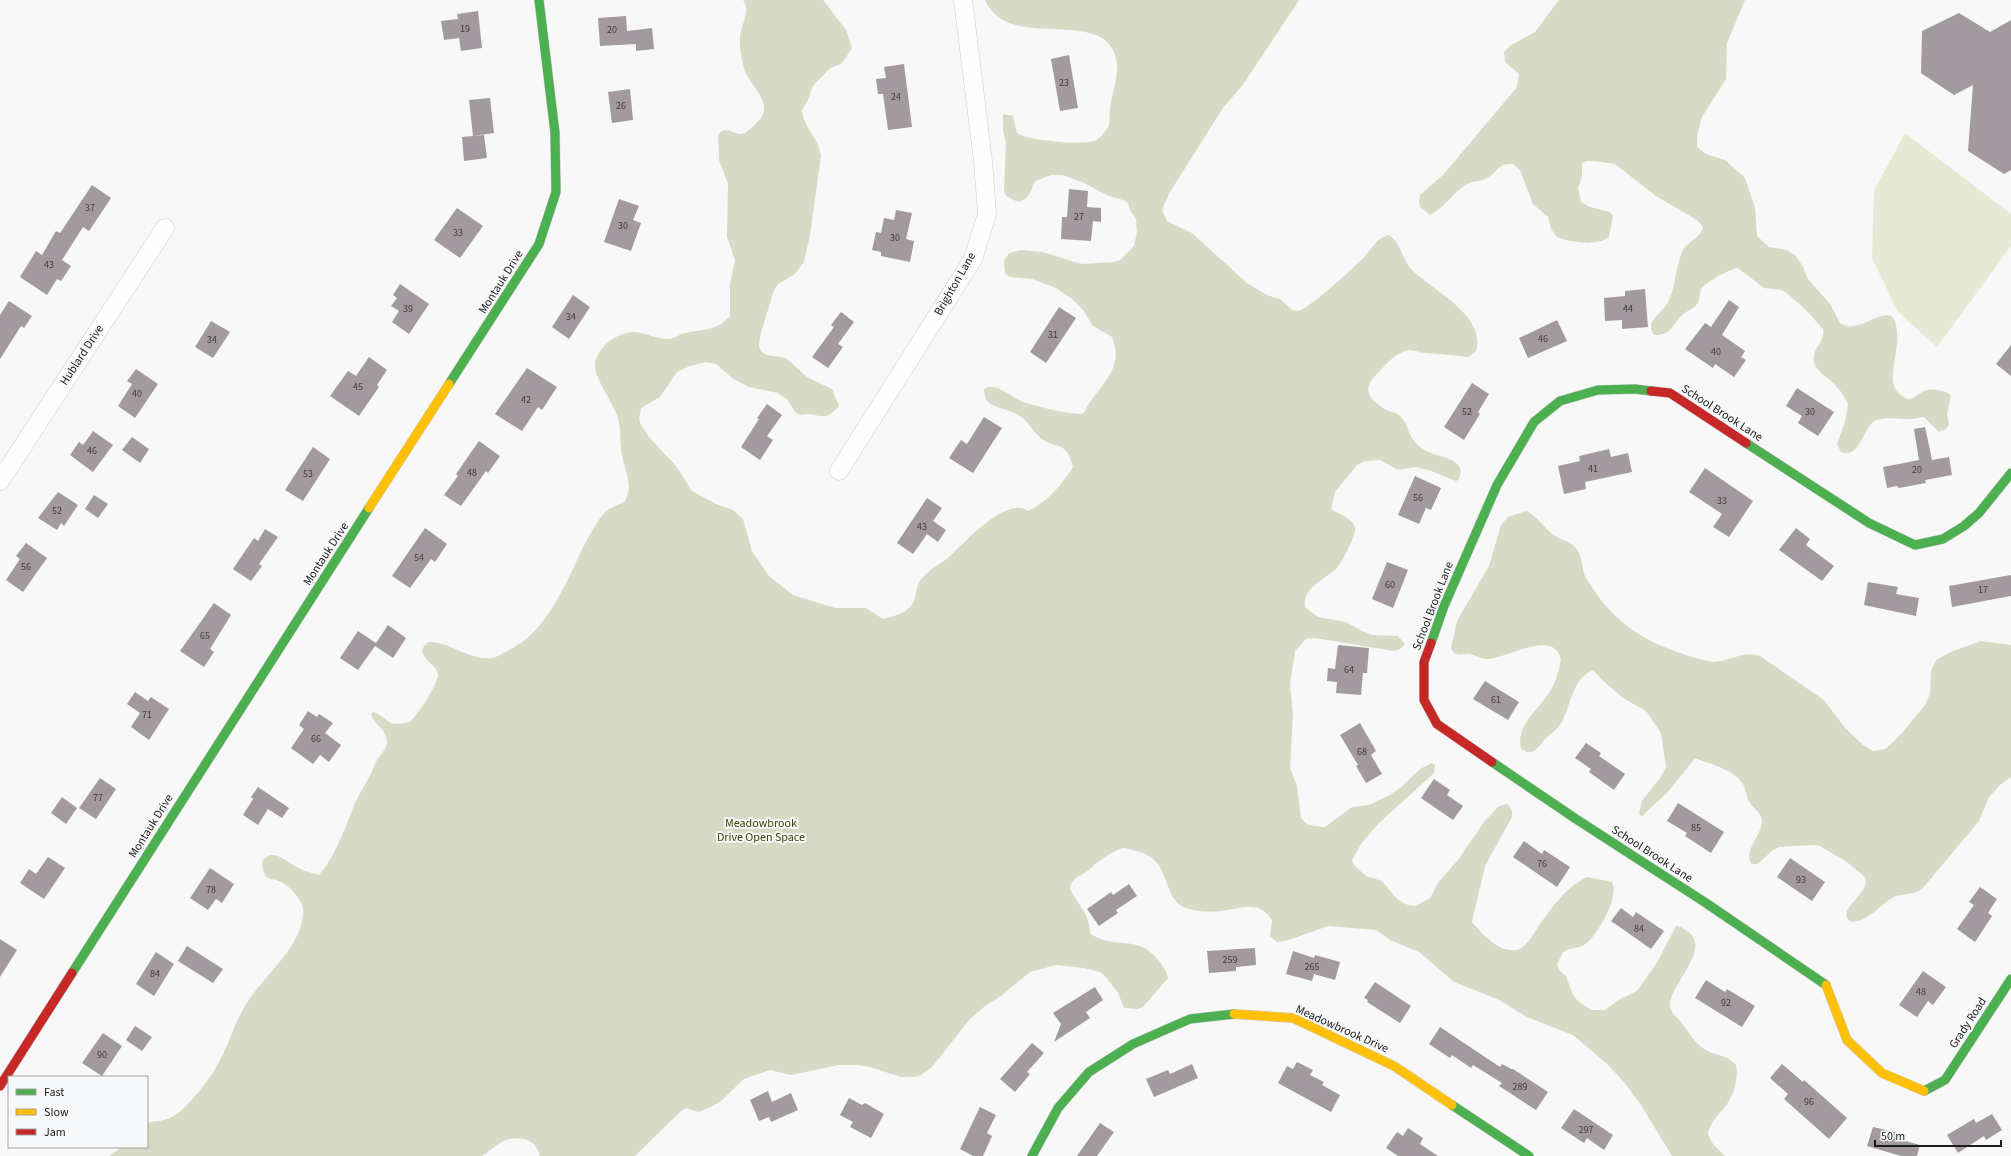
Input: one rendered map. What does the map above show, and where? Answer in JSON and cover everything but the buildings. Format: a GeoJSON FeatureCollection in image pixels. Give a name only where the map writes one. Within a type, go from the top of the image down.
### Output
{"type":"FeatureCollection","features":[{"type":"Feature","properties":{"kind":"street","name":"Montauk Drive"},"geometry":{"type":"LineString","coordinates":[[0,1086],[218,742],[539,244],[556,192],[555,133],[539,0]]}},
{"type":"Feature","properties":{"kind":"street","name":"Brighton Lane"},"geometry":{"type":"LineString","coordinates":[[839,471],[973,259],[987,214],[983,161],[963,0]]}},
{"type":"Feature","properties":{"kind":"street","name":"Hublard Drive"},"geometry":{"type":"LineString","coordinates":[[0,481],[165,228]]}},
{"type":"Feature","properties":{"kind":"street","name":"School Brook Lane"},"geometry":{"type":"LineString","coordinates":[[1946,1080],[1923,1091],[1882,1073],[1847,1040],[1826,985],[1706,903],[1576,819],[1437,724],[1424,700],[1424,662],[1444,606],[1497,486],[1534,422],[1560,401],[1598,390],[1635,389],[1670,394],[1868,523],[1916,545],[1943,539],[1964,526],[1979,514],[2011,473]]}},
{"type":"Feature","properties":{"kind":"street","name":"Grady Road"},"geometry":{"type":"LineString","coordinates":[[1946,1080],[2011,979]]}},
{"type":"Feature","properties":{"kind":"street","name":"Meadowbrook Drive"},"geometry":{"type":"LineString","coordinates":[[1032,1156],[1058,1108],[1089,1072],[1133,1044],[1190,1019],[1238,1013],[1293,1018],[1387,1063],[1529,1156]]}},
{"type":"Feature","properties":{"kind":"green space","name":"Meadowbrook Drive Open Space"},"geometry":{"type":"Polygon","coordinates":[[[743,0],[823,0],[846,30],[852,48],[841,64],[830,68],[813,86],[808,100],[802,110],[805,122],[820,150],[821,156],[810,235],[804,262],[795,274],[778,284],[774,290],[760,336],[759,346],[762,352],[767,355],[786,358],[807,377],[832,389],[839,406],[829,415],[825,416],[807,414],[800,415],[795,412],[787,399],[778,393],[749,387],[732,378],[716,364],[706,362],[690,366],[677,372],[660,397],[641,408],[639,419],[649,437],[676,466],[692,491],[716,504],[733,510],[743,519],[752,551],[769,576],[793,595],[835,608],[866,608],[883,619],[898,615],[907,610],[913,603],[922,578],[949,557],[986,523],[1009,509],[1019,508],[1028,511],[1035,507],[1054,492],[1073,467],[1068,453],[1065,450],[1043,440],[1020,416],[989,403],[985,396],[984,389],[987,387],[997,388],[1026,403],[1081,414],[1084,413],[1113,369],[1115,349],[1112,337],[1093,326],[1083,310],[1072,299],[1056,288],[1032,279],[1009,277],[1005,273],[1004,261],[1009,253],[1021,250],[1043,252],[1081,264],[1114,262],[1120,260],[1134,246],[1137,232],[1136,219],[1131,212],[1128,203],[1109,196],[1082,182],[1062,175],[1051,175],[1035,181],[1028,196],[1018,202],[1006,196],[1004,190],[1006,142],[1003,131],[1003,114],[1013,116],[1017,133],[1023,136],[1055,142],[1078,143],[1094,141],[1100,137],[1109,126],[1110,108],[1116,78],[1117,63],[1110,45],[1096,35],[1078,31],[1035,28],[1014,24],[997,16],[985,0],[1299,0],[1242,86],[1223,108],[1170,192],[1162,210],[1167,221],[1192,233],[1247,283],[1267,295],[1280,299],[1292,310],[1298,311],[1322,295],[1359,262],[1381,238],[1389,235],[1397,243],[1406,262],[1412,270],[1456,305],[1466,315],[1473,326],[1477,338],[1476,351],[1468,357],[1423,353],[1410,350],[1401,352],[1374,377],[1368,387],[1368,392],[1374,401],[1387,410],[1399,415],[1418,445],[1427,452],[1455,462],[1461,469],[1461,473],[1456,481],[1416,467],[1398,470],[1380,460],[1365,461],[1357,465],[1335,492],[1331,509],[1351,521],[1355,527],[1354,536],[1339,566],[1315,585],[1307,594],[1305,607],[1318,617],[1346,622],[1373,635],[1398,636],[1405,644],[1400,649],[1394,651],[1315,638],[1306,639],[1295,651],[1290,685],[1293,715],[1290,768],[1297,786],[1301,818],[1308,825],[1325,827],[1352,807],[1369,805],[1388,796],[1400,788],[1420,769],[1432,763],[1435,765],[1434,773],[1378,824],[1361,844],[1352,860],[1354,865],[1366,876],[1382,881],[1398,900],[1408,905],[1415,906],[1430,898],[1438,883],[1458,860],[1484,822],[1499,806],[1508,804],[1512,812],[1512,817],[1485,866],[1472,922],[1486,937],[1498,946],[1504,949],[1518,950],[1528,942],[1555,904],[1579,881],[1587,877],[1612,882],[1614,888],[1613,897],[1606,916],[1595,934],[1584,945],[1568,949],[1563,952],[1557,964],[1559,970],[1566,976],[1573,995],[1578,1001],[1591,1010],[1605,1010],[1620,999],[1637,991],[1658,961],[1676,926],[1687,931],[1694,938],[1695,947],[1693,956],[1672,996],[1670,1008],[1692,1038],[1702,1048],[1730,1059],[1736,1065],[1737,1075],[1732,1095],[1713,1122],[1708,1134],[1713,1144],[1725,1156],[1672,1156],[1641,1105],[1624,1082],[1606,1063],[1573,1035],[1527,1017],[1499,1000],[1454,982],[1419,952],[1390,940],[1376,930],[1328,926],[1286,941],[1277,942],[1270,936],[1272,920],[1261,909],[1255,907],[1242,907],[1213,912],[1189,909],[1179,904],[1173,897],[1161,869],[1155,861],[1146,854],[1123,848],[1107,856],[1075,879],[1070,889],[1087,917],[1091,934],[1100,939],[1135,944],[1143,947],[1160,962],[1164,968],[1168,978],[1143,1007],[1137,1009],[1124,1008],[1118,993],[1106,977],[1100,972],[1084,968],[1056,965],[1030,972],[970,1019],[932,1067],[921,1075],[914,1077],[901,1077],[870,1067],[857,1065],[839,1065],[791,1075],[770,1070],[744,1079],[721,1101],[711,1107],[698,1112],[686,1108],[681,1111],[635,1156],[540,1156],[538,1150],[530,1141],[519,1138],[506,1140],[482,1156],[109,1156],[121,1148],[148,1148],[148,1124],[174,1116],[193,1099],[218,1064],[238,1020],[252,995],[290,948],[302,923],[302,905],[295,894],[286,885],[269,878],[264,874],[262,862],[270,855],[274,855],[308,872],[319,875],[323,870],[337,846],[357,798],[387,743],[386,736],[371,714],[373,712],[378,714],[388,722],[396,724],[410,722],[413,719],[435,685],[438,675],[437,671],[422,651],[428,642],[444,644],[475,657],[492,658],[524,641],[536,629],[557,600],[589,536],[600,518],[608,509],[625,501],[629,488],[622,455],[620,427],[615,409],[597,375],[595,368],[595,363],[600,351],[605,345],[616,337],[629,332],[670,339],[682,334],[717,326],[730,316],[730,285],[735,260],[727,237],[728,184],[719,160],[718,135],[724,130],[739,134],[744,133],[760,120],[764,111],[762,98],[746,74],[742,57],[740,33],[746,14],[743,0]]]}},
{"type":"Feature","properties":{"kind":"green space"},"geometry":{"type":"Polygon","coordinates":[[[1559,0],[1745,0],[1727,43],[1726,79],[1702,117],[1697,135],[1697,147],[1706,154],[1725,160],[1745,178],[1755,208],[1757,236],[1769,247],[1787,250],[1795,255],[1802,265],[1808,279],[1830,304],[1840,323],[1846,326],[1853,326],[1860,325],[1886,315],[1892,316],[1896,324],[1897,334],[1893,373],[1895,388],[1898,393],[1907,399],[1913,398],[1925,390],[1932,389],[1951,395],[1947,415],[1949,424],[1946,429],[1939,432],[1924,417],[1913,419],[1881,419],[1872,423],[1860,444],[1852,452],[1841,452],[1837,444],[1845,422],[1848,404],[1840,390],[1819,371],[1814,362],[1815,353],[1822,337],[1823,329],[1804,308],[1789,295],[1782,290],[1764,288],[1738,268],[1724,273],[1703,286],[1699,300],[1692,309],[1682,315],[1668,332],[1660,335],[1654,335],[1651,330],[1652,322],[1670,298],[1678,263],[1683,250],[1700,234],[1703,227],[1697,220],[1656,196],[1615,164],[1586,161],[1582,164],[1582,177],[1578,188],[1581,202],[1590,207],[1610,212],[1613,216],[1609,237],[1602,241],[1588,243],[1570,241],[1557,237],[1551,229],[1548,217],[1533,204],[1520,170],[1513,164],[1501,166],[1491,176],[1482,180],[1468,183],[1430,215],[1420,207],[1420,195],[1444,174],[1517,87],[1519,74],[1505,62],[1504,52],[1511,45],[1535,32],[1559,0]]]}},
{"type":"Feature","properties":{"kind":"green space"},"geometry":{"type":"Polygon","coordinates":[[[1905,133],[2011,214],[2011,246],[1937,347],[1898,312],[1872,258],[1874,191],[1905,133]]]}},
{"type":"Feature","properties":{"kind":"green space"},"geometry":{"type":"Polygon","coordinates":[[[1526,511],[1554,535],[1571,543],[1576,548],[1581,557],[1584,574],[1590,584],[1615,616],[1629,627],[1644,637],[1676,652],[1712,662],[1748,654],[1760,656],[1824,700],[1845,728],[1863,745],[1873,751],[1885,749],[1890,745],[1903,732],[1925,705],[1930,694],[1931,671],[1936,660],[1953,651],[1981,641],[2011,645],[2011,777],[2000,785],[1989,797],[1979,821],[1922,889],[1914,893],[1895,896],[1872,914],[1861,920],[1855,921],[1849,921],[1846,915],[1851,905],[1862,893],[1865,877],[1847,862],[1820,846],[1779,847],[1773,850],[1758,864],[1752,864],[1749,854],[1759,832],[1762,821],[1759,812],[1749,801],[1743,784],[1734,774],[1728,771],[1695,758],[1668,792],[1642,816],[1639,814],[1642,801],[1660,778],[1666,767],[1661,733],[1646,711],[1623,698],[1593,670],[1586,674],[1576,686],[1562,722],[1556,730],[1544,740],[1537,749],[1527,752],[1521,749],[1520,740],[1522,732],[1525,724],[1551,690],[1561,660],[1557,651],[1549,646],[1539,645],[1487,659],[1469,654],[1456,654],[1451,648],[1457,621],[1489,566],[1501,525],[1508,517],[1526,511]]]}},
{"type":"Feature","properties":{"kind":"traffic: fast"},"geometry":{"type":"LineString","coordinates":[[449,384],[539,244],[556,192],[555,133],[539,0]]}},
{"type":"Feature","properties":{"kind":"traffic: fast"},"geometry":{"type":"LineString","coordinates":[[1431,643],[1444,606],[1497,485],[1534,422],[1560,401],[1598,390],[1635,389],[1651,391]]}},
{"type":"Feature","properties":{"kind":"traffic: fast"},"geometry":{"type":"LineString","coordinates":[[1746,443],[1869,523],[1915,545],[1943,539],[1964,526],[1979,513],[2011,473]]}},
{"type":"Feature","properties":{"kind":"traffic: fast"},"geometry":{"type":"LineString","coordinates":[[72,973],[369,508]]}},
{"type":"Feature","properties":{"kind":"traffic: fast"},"geometry":{"type":"LineString","coordinates":[[1492,762],[1576,819],[1706,903],[1826,985]]}},
{"type":"Feature","properties":{"kind":"traffic: fast"},"geometry":{"type":"LineString","coordinates":[[1924,1091],[1945,1080],[2011,979]]}},
{"type":"Feature","properties":{"kind":"traffic: fast"},"geometry":{"type":"LineString","coordinates":[[1032,1156],[1058,1108],[1089,1072],[1133,1044],[1190,1019],[1234,1014]]}},
{"type":"Feature","properties":{"kind":"traffic: fast"},"geometry":{"type":"LineString","coordinates":[[1452,1105],[1529,1156]]}},
{"type":"Feature","properties":{"kind":"traffic: slow"},"geometry":{"type":"LineString","coordinates":[[369,508],[449,384]]}},
{"type":"Feature","properties":{"kind":"traffic: slow"},"geometry":{"type":"LineString","coordinates":[[1826,985],[1847,1040],[1882,1073],[1924,1091]]}},
{"type":"Feature","properties":{"kind":"traffic: slow"},"geometry":{"type":"LineString","coordinates":[[1234,1014],[1293,1018],[1394,1066],[1452,1105]]}},
{"type":"Feature","properties":{"kind":"traffic: jam"},"geometry":{"type":"LineString","coordinates":[[1651,391],[1670,393],[1746,443]]}},
{"type":"Feature","properties":{"kind":"traffic: jam"},"geometry":{"type":"LineString","coordinates":[[1431,643],[1424,662],[1424,700],[1437,724],[1492,762]]}},
{"type":"Feature","properties":{"kind":"traffic: jam"},"geometry":{"type":"LineString","coordinates":[[0,1086],[72,973]]}}]}
